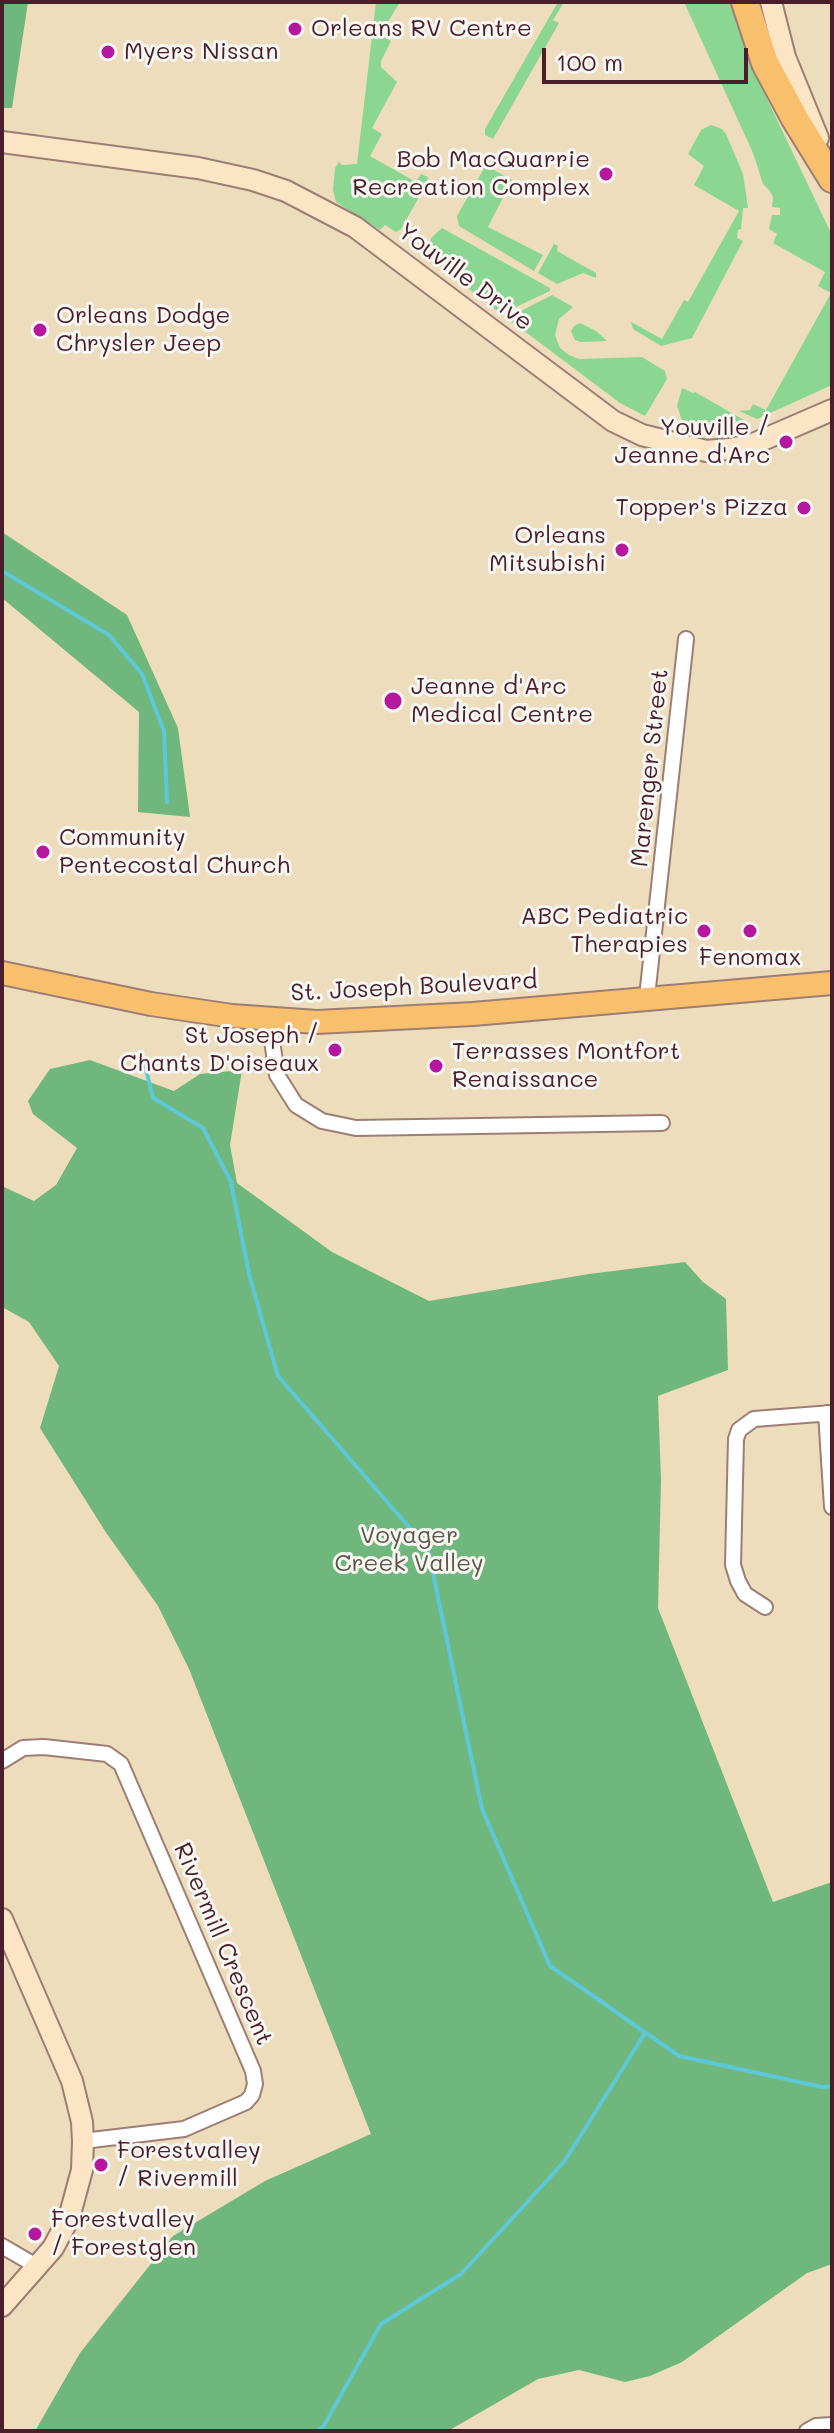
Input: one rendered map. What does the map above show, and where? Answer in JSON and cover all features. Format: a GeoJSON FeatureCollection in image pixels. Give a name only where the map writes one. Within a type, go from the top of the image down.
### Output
{"type":"FeatureCollection","features":[{"type":"Feature","properties":{"kind":"highway"},"geometry":{"type":"LineString","coordinates":[[745,2],[765,63],[832,179]]}},
{"type":"Feature","properties":{"kind":"main road","name":"St. Joseph Boulevard"},"geometry":{"type":"LineString","coordinates":[[2,973],[151,1004],[269,1020],[317,1022],[473,1014],[832,982]]}},
{"type":"Feature","properties":{"kind":"street"},"geometry":{"type":"LineString","coordinates":[[771,2],[785,57],[832,172]]}},
{"type":"Feature","properties":{"kind":"street","name":"Youville Drive"},"geometry":{"type":"LineString","coordinates":[[2,142],[198,168],[286,191],[355,227],[613,421],[642,435],[706,451],[729,449],[751,445],[832,410]]}},
{"type":"Feature","properties":{"kind":"street","name":"Marenger Street"},"geometry":{"type":"LineString","coordinates":[[647,997],[686,639]]}},
{"type":"Feature","properties":{"kind":"street"},"geometry":{"type":"LineString","coordinates":[[269,1020],[277,1075],[296,1105],[322,1121],[356,1128],[662,1123]]}},
{"type":"Feature","properties":{"kind":"street"},"geometry":{"type":"LineString","coordinates":[[765,1607],[745,1594],[733,1565],[736,1439],[739,1430],[754,1419],[829,1413],[832,1507]]}},
{"type":"Feature","properties":{"kind":"street","name":"Rivermill Crescent"},"geometry":{"type":"LineString","coordinates":[[2,1761],[23,1748],[44,1747],[107,1754],[121,1764],[253,2071],[255,2084],[246,2102],[184,2129],[83,2141]]}},
{"type":"Feature","properties":{"kind":"street"},"geometry":{"type":"LineString","coordinates":[[2,1919],[8,1949],[72,2081],[82,2122],[83,2141],[82,2170],[69,2218],[53,2248],[2,2306]]}},
{"type":"Feature","properties":{"kind":"street"},"geometry":{"type":"LineString","coordinates":[[2,2246],[38,2267]]}},
{"type":"Feature","properties":{"kind":"street"},"geometry":{"type":"LineString","coordinates":[[807,2431],[816,2426],[832,2425]]}},
{"type":"Feature","properties":{"kind":"green space"},"geometry":{"type":"Polygon","coordinates":[[[2,2],[28,2],[12,108],[2,108],[2,2]]]}},
{"type":"Feature","properties":{"kind":"green space"},"geometry":{"type":"Polygon","coordinates":[[[376,2],[400,2],[380,35],[391,41],[381,67],[397,82],[372,128],[382,134],[370,156],[416,182],[421,174],[428,177],[401,229],[396,232],[385,225],[380,230],[336,202],[333,190],[335,168],[339,162],[342,165],[357,164],[376,2]]]}},
{"type":"Feature","properties":{"kind":"green space"},"geometry":{"type":"Polygon","coordinates":[[[558,2],[564,2],[553,20],[559,23],[493,139],[485,135],[485,129],[558,2]]]}},
{"type":"Feature","properties":{"kind":"green space"},"geometry":{"type":"Polygon","coordinates":[[[684,2],[730,2],[758,80],[832,235],[832,385],[757,419],[739,411],[750,410],[753,404],[766,410],[831,293],[818,286],[825,272],[773,243],[777,234],[769,229],[772,215],[780,215],[780,208],[772,207],[773,197],[763,184],[753,153],[684,2]]]}},
{"type":"Feature","properties":{"kind":"green space"},"geometry":{"type":"Polygon","coordinates":[[[711,125],[726,134],[743,174],[748,208],[743,208],[737,238],[743,241],[692,338],[661,346],[633,329],[631,322],[662,339],[684,300],[688,302],[739,211],[694,185],[704,166],[688,154],[701,130],[711,125]]]}},
{"type":"Feature","properties":{"kind":"green space"},"geometry":{"type":"Polygon","coordinates":[[[483,164],[512,180],[488,227],[543,255],[534,271],[459,226],[457,216],[483,170],[483,164]]]}},
{"type":"Feature","properties":{"kind":"green space"},"geometry":{"type":"Polygon","coordinates":[[[442,228],[550,288],[550,291],[501,314],[427,256],[431,238],[442,228]]]}},
{"type":"Feature","properties":{"kind":"green space"},"geometry":{"type":"Polygon","coordinates":[[[554,244],[558,246],[557,251],[596,273],[596,278],[583,273],[557,284],[538,273],[554,244]]]}},
{"type":"Feature","properties":{"kind":"green space"},"geometry":{"type":"Polygon","coordinates":[[[552,295],[573,307],[559,319],[555,335],[560,348],[569,355],[579,359],[642,357],[665,371],[667,379],[645,416],[620,403],[507,318],[552,295]]]}},
{"type":"Feature","properties":{"kind":"green space"},"geometry":{"type":"Polygon","coordinates":[[[580,323],[607,341],[575,340],[571,331],[580,323]]]}},
{"type":"Feature","properties":{"kind":"green space"},"geometry":{"type":"Polygon","coordinates":[[[682,388],[695,392],[749,423],[719,428],[684,426],[677,406],[682,388]]]}},
{"type":"Feature","properties":{"kind":"green space"},"geometry":{"type":"Polygon","coordinates":[[[2,532],[127,615],[178,728],[190,817],[138,812],[139,712],[2,598],[2,532]]]}},
{"type":"Feature","properties":{"kind":"green space","name":"Voyager Creek Valley"},"geometry":{"type":"Polygon","coordinates":[[[90,1060],[174,1091],[200,1074],[242,1070],[230,1145],[237,1183],[332,1252],[429,1301],[589,1274],[685,1262],[703,1282],[726,1299],[728,1370],[658,1396],[661,1480],[658,1608],[773,1902],[832,1882],[832,2264],[807,2273],[682,2362],[650,2376],[625,2382],[579,2370],[538,2379],[448,2431],[35,2431],[80,2353],[173,2236],[265,2181],[371,2134],[189,1669],[158,1606],[105,1531],[40,1428],[59,1366],[29,1322],[2,1307],[2,1186],[34,1201],[56,1185],[77,1148],[33,1114],[28,1101],[50,1069],[90,1060]]]}},
{"type":"Feature","properties":{"kind":"waterway"},"geometry":{"type":"LineString","coordinates":[[2,571],[109,635],[142,674],[164,731],[167,802]]}},
{"type":"Feature","properties":{"kind":"waterway"},"geometry":{"type":"LineString","coordinates":[[142,1053],[153,1098],[203,1128],[231,1182],[249,1274],[278,1376],[428,1549],[482,1809],[550,1966],[679,2056],[822,2087],[832,2086]]}},
{"type":"Feature","properties":{"kind":"waterway"},"geometry":{"type":"LineString","coordinates":[[317,2431],[323,2427],[381,2324],[461,2274],[564,2162],[645,2033]]}},
{"type":"Feature","properties":{"kind":"place","name":"Orleans RV Centre"},"geometry":{"type":"Point","coordinates":[295,29]}},
{"type":"Feature","properties":{"kind":"place","name":"Myers Nissan"},"geometry":{"type":"Point","coordinates":[108,52]}},
{"type":"Feature","properties":{"kind":"place","name":"Bob MacQuarrie Recreation Complex"},"geometry":{"type":"Point","coordinates":[606,174]}},
{"type":"Feature","properties":{"kind":"place","name":"Orleans Dodge Chrysler Jeep"},"geometry":{"type":"Point","coordinates":[40,330]}},
{"type":"Feature","properties":{"kind":"place","name":"Youville / Jeanne d'Arc"},"geometry":{"type":"Point","coordinates":[786,442]}},
{"type":"Feature","properties":{"kind":"place","name":"Topper's Pizza"},"geometry":{"type":"Point","coordinates":[804,508]}},
{"type":"Feature","properties":{"kind":"place","name":"Orleans Mitsubishi"},"geometry":{"type":"Point","coordinates":[622,550]}},
{"type":"Feature","properties":{"kind":"place","name":"Jeanne d'Arc Medical Centre"},"geometry":{"type":"Point","coordinates":[393,701]}},
{"type":"Feature","properties":{"kind":"place","name":"Community Pentecostal Church"},"geometry":{"type":"Point","coordinates":[43,852]}},
{"type":"Feature","properties":{"kind":"place","name":"ABC Pediatric Therapies"},"geometry":{"type":"Point","coordinates":[704,931]}},
{"type":"Feature","properties":{"kind":"place","name":"Fenomax"},"geometry":{"type":"Point","coordinates":[750,931]}},
{"type":"Feature","properties":{"kind":"place","name":"St Joseph / Chants D'oiseaux"},"geometry":{"type":"Point","coordinates":[335,1050]}},
{"type":"Feature","properties":{"kind":"place","name":"Terrasses Montfort Renaissance"},"geometry":{"type":"Point","coordinates":[436,1066]}},
{"type":"Feature","properties":{"kind":"place","name":"Forestvalley / Rivermill"},"geometry":{"type":"Point","coordinates":[101,2165]}},
{"type":"Feature","properties":{"kind":"place","name":"Forestvalley / Forestglen"},"geometry":{"type":"Point","coordinates":[35,2234]}}]}
